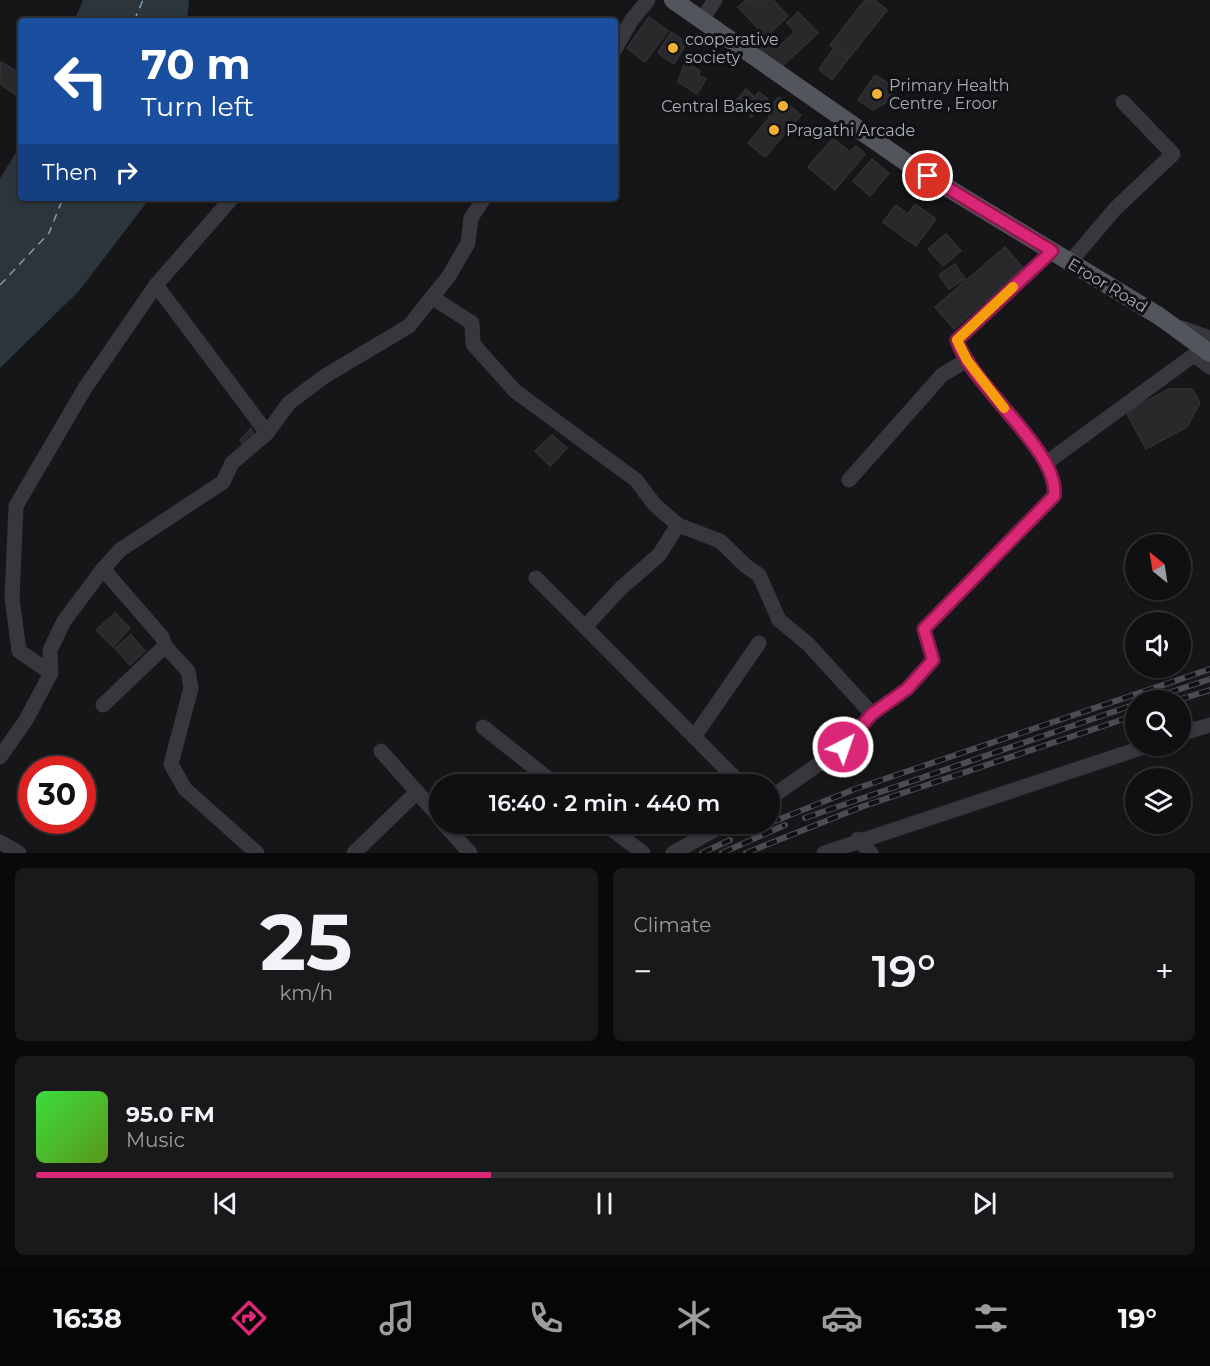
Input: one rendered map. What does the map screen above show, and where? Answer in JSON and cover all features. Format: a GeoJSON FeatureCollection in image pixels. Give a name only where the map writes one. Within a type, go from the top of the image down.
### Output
{"type":"FeatureCollection","features":[{"type":"Feature","properties":{"kind":"main road","name":"Eroor Road"},"geometry":{"type":"LineString","coordinates":[[674,0],[910,165],[1168,323],[1210,353]]}},
{"type":"Feature","properties":{"kind":"street"},"geometry":{"type":"LineString","coordinates":[[618,44],[631,21],[648,0]]}},
{"type":"Feature","properties":{"kind":"street"},"geometry":{"type":"LineString","coordinates":[[702,19],[715,0]]}},
{"type":"Feature","properties":{"kind":"street"},"geometry":{"type":"LineString","coordinates":[[1070,262],[1115,209],[1173,154],[1123,102]]}},
{"type":"Feature","properties":{"kind":"street"},"geometry":{"type":"LineString","coordinates":[[51,673],[19,651],[12,598],[15,506],[85,388],[156,285],[229,201]]}},
{"type":"Feature","properties":{"kind":"street"},"geometry":{"type":"LineString","coordinates":[[0,757],[26,720],[51,673],[50,650],[64,621],[103,569],[120,550],[223,482],[232,463],[267,433],[289,403],[324,375],[409,326],[433,298],[468,243],[471,218],[482,201]]}},
{"type":"Feature","properties":{"kind":"street"},"geometry":{"type":"LineString","coordinates":[[780,791],[843,747],[872,714],[907,689],[933,660],[924,629],[1054,496],[1055,487],[1046,463],[967,360],[957,340],[1052,251]]}},
{"type":"Feature","properties":{"kind":"street"},"geometry":{"type":"LineString","coordinates":[[156,285],[267,433]]}},
{"type":"Feature","properties":{"kind":"street"},"geometry":{"type":"LineString","coordinates":[[433,298],[472,323],[473,344],[515,391],[636,480],[654,504],[678,525],[720,541],[759,575],[779,620],[808,644],[872,714]]}},
{"type":"Feature","properties":{"kind":"street"},"geometry":{"type":"LineString","coordinates":[[1168,323],[1210,338]]}},
{"type":"Feature","properties":{"kind":"street"},"geometry":{"type":"LineString","coordinates":[[1046,463],[1194,355],[1210,368]]}},
{"type":"Feature","properties":{"kind":"street"},"geometry":{"type":"LineString","coordinates":[[849,480],[942,375],[967,360]]}},
{"type":"Feature","properties":{"kind":"street"},"geometry":{"type":"LineString","coordinates":[[585,627],[621,588],[659,555],[678,525]]}},
{"type":"Feature","properties":{"kind":"street"},"geometry":{"type":"LineString","coordinates":[[103,569],[188,671],[191,688],[171,764],[185,789],[257,853]]}},
{"type":"Feature","properties":{"kind":"street"},"geometry":{"type":"LineString","coordinates":[[536,578],[731,774]]}},
{"type":"Feature","properties":{"kind":"street"},"geometry":{"type":"LineString","coordinates":[[694,737],[759,643]]}},
{"type":"Feature","properties":{"kind":"street"},"geometry":{"type":"LineString","coordinates":[[103,705],[165,646]]}},
{"type":"Feature","properties":{"kind":"street"},"geometry":{"type":"LineString","coordinates":[[1191,731],[1210,725]]}},
{"type":"Feature","properties":{"kind":"street"},"geometry":{"type":"LineString","coordinates":[[483,728],[542,774]]}},
{"type":"Feature","properties":{"kind":"street"},"geometry":{"type":"LineString","coordinates":[[381,751],[429,806]]}},
{"type":"Feature","properties":{"kind":"street"},"geometry":{"type":"LineString","coordinates":[[824,853],[1125,753]]}},
{"type":"Feature","properties":{"kind":"street"},"geometry":{"type":"LineString","coordinates":[[354,853],[417,792]]}},
{"type":"Feature","properties":{"kind":"street"},"geometry":{"type":"LineString","coordinates":[[453,834],[470,853]]}},
{"type":"Feature","properties":{"kind":"street"},"geometry":{"type":"LineString","coordinates":[[618,834],[644,853]]}},
{"type":"Feature","properties":{"kind":"street"},"geometry":{"type":"LineString","coordinates":[[673,853],[707,834]]}},
{"type":"Feature","properties":{"kind":"street"},"geometry":{"type":"LineString","coordinates":[[858,840],[871,853]]}},
{"type":"Feature","properties":{"kind":"street"},"geometry":{"type":"LineString","coordinates":[[0,842],[19,853]]}},
{"type":"Feature","properties":{"kind":"shaded area"},"geometry":{"type":"Polygon","coordinates":[[[83,0],[189,0],[187,18],[75,18],[83,0]]]}},
{"type":"Feature","properties":{"kind":"shaded area"},"geometry":{"type":"Polygon","coordinates":[[[18,149],[18,201],[148,201],[79,291],[0,368],[0,179],[18,149]]]}},
{"type":"Feature","properties":{"kind":"building"},"geometry":{"type":"Polygon","coordinates":[[[746,0],[773,0],[788,16],[766,37],[738,7],[746,0]]]}},
{"type":"Feature","properties":{"kind":"building"},"geometry":{"type":"Polygon","coordinates":[[[865,0],[875,0],[887,10],[848,59],[830,45],[865,0]]]}},
{"type":"Feature","properties":{"kind":"building"},"geometry":{"type":"Polygon","coordinates":[[[798,12],[818,33],[779,69],[760,48],[772,37],[780,45],[795,32],[787,23],[798,12]]]}},
{"type":"Feature","properties":{"kind":"building"},"geometry":{"type":"Polygon","coordinates":[[[649,17],[668,31],[645,62],[627,48],[649,17]]]}},
{"type":"Feature","properties":{"kind":"building","name":"cooperative society"},"geometry":{"type":"Polygon","coordinates":[[[671,32],[687,43],[674,64],[658,53],[671,32]]]}},
{"type":"Feature","properties":{"kind":"building"},"geometry":{"type":"Polygon","coordinates":[[[834,48],[848,59],[832,80],[819,69],[834,48]]]}},
{"type":"Feature","properties":{"kind":"building"},"geometry":{"type":"Polygon","coordinates":[[[1,62],[18,72],[18,96],[0,84],[1,62]]]}},
{"type":"Feature","properties":{"kind":"building"},"geometry":{"type":"Polygon","coordinates":[[[685,62],[700,71],[698,75],[706,79],[697,94],[678,82],[685,62]]]}},
{"type":"Feature","properties":{"kind":"building","name":"Primary Health Centre , Eroor"},"geometry":{"type":"Polygon","coordinates":[[[875,75],[896,88],[887,102],[873,110],[858,100],[875,75]]]}},
{"type":"Feature","properties":{"kind":"building"},"geometry":{"type":"Polygon","coordinates":[[[746,89],[755,97],[759,92],[768,99],[752,117],[735,102],[746,89]]]}},
{"type":"Feature","properties":{"kind":"building","name":"Pragathi Arcade"},"geometry":{"type":"Polygon","coordinates":[[[779,97],[801,115],[765,157],[748,143],[770,117],[766,112],[779,97]]]}},
{"type":"Feature","properties":{"kind":"building"},"geometry":{"type":"Polygon","coordinates":[[[833,138],[850,152],[856,146],[865,154],[835,190],[808,167],[833,138]]]}},
{"type":"Feature","properties":{"kind":"building"},"geometry":{"type":"Polygon","coordinates":[[[872,159],[889,173],[870,196],[853,181],[872,159]]]}},
{"type":"Feature","properties":{"kind":"building"},"geometry":{"type":"Polygon","coordinates":[[[915,204],[936,219],[916,246],[883,222],[896,205],[908,214],[915,204]]]}},
{"type":"Feature","properties":{"kind":"building"},"geometry":{"type":"Polygon","coordinates":[[[946,234],[961,251],[943,266],[928,249],[946,234]]]}},
{"type":"Feature","properties":{"kind":"building"},"geometry":{"type":"Polygon","coordinates":[[[1005,247],[1023,268],[954,329],[935,307],[1005,247]]]}},
{"type":"Feature","properties":{"kind":"building"},"geometry":{"type":"Polygon","coordinates":[[[955,264],[965,279],[949,289],[939,275],[955,264]]]}},
{"type":"Feature","properties":{"kind":"building"},"geometry":{"type":"Polygon","coordinates":[[[1169,389],[1192,389],[1200,403],[1187,427],[1146,449],[1126,412],[1169,389]]]}},
{"type":"Feature","properties":{"kind":"building"},"geometry":{"type":"Polygon","coordinates":[[[251,428],[254,435],[243,445],[240,440],[251,428]]]}},
{"type":"Feature","properties":{"kind":"building"},"geometry":{"type":"Polygon","coordinates":[[[552,435],[567,448],[550,466],[535,451],[552,435]]]}},
{"type":"Feature","properties":{"kind":"building"},"geometry":{"type":"Polygon","coordinates":[[[115,613],[130,628],[113,647],[96,630],[115,613]]]}},
{"type":"Feature","properties":{"kind":"building"},"geometry":{"type":"Polygon","coordinates":[[[131,635],[145,651],[130,665],[115,648],[131,635]]]}},
{"type":"Feature","properties":{"kind":"ferry route"},"geometry":{"type":"LineString","coordinates":[[135,18],[143,0]]}},
{"type":"Feature","properties":{"kind":"ferry route"},"geometry":{"type":"LineString","coordinates":[[0,285],[49,233],[62,201]]}},
{"type":"Feature","properties":{"kind":"railway"},"geometry":{"type":"LineString","coordinates":[[780,819],[855,789],[1210,669]]}},
{"type":"Feature","properties":{"kind":"railway"},"geometry":{"type":"LineString","coordinates":[[1177,690],[1210,679]]}},
{"type":"Feature","properties":{"kind":"railway"},"geometry":{"type":"LineString","coordinates":[[1191,696],[1210,690]]}},
{"type":"Feature","properties":{"kind":"railway"},"geometry":{"type":"LineString","coordinates":[[805,818],[1125,708]]}},
{"type":"Feature","properties":{"kind":"railway"},"geometry":{"type":"LineString","coordinates":[[746,853],[861,807],[1125,719]]}},
{"type":"Feature","properties":{"kind":"railway"},"geometry":{"type":"LineString","coordinates":[[722,853],[785,825]]}},
{"type":"Feature","properties":{"kind":"railway"},"geometry":{"type":"LineString","coordinates":[[702,853],[730,840]]}},
{"type":"Feature","properties":{"kind":"slow traffic"},"geometry":{"type":"LineString","coordinates":[[1004,408],[960,351],[957,340],[1013,287]]}},
{"type":"Feature","properties":{"kind":"place","name":"cooperative society"},"geometry":{"type":"Point","coordinates":[673,48]}},
{"type":"Feature","properties":{"kind":"place","name":"Primary Health Centre , Eroor"},"geometry":{"type":"Point","coordinates":[877,94]}},
{"type":"Feature","properties":{"kind":"place","name":"Central Bakes"},"geometry":{"type":"Point","coordinates":[783,106]}},
{"type":"Feature","properties":{"kind":"place","name":"Pragathi Arcade"},"geometry":{"type":"Point","coordinates":[774,130]}},
{"type":"Feature","properties":{"kind":"route"},"geometry":{"type":"LineString","coordinates":[[843,747],[872,714],[907,689],[933,660],[924,629],[1054,496],[1055,487],[1043,458],[960,351],[957,340],[1052,251],[928,176]]}}]}
